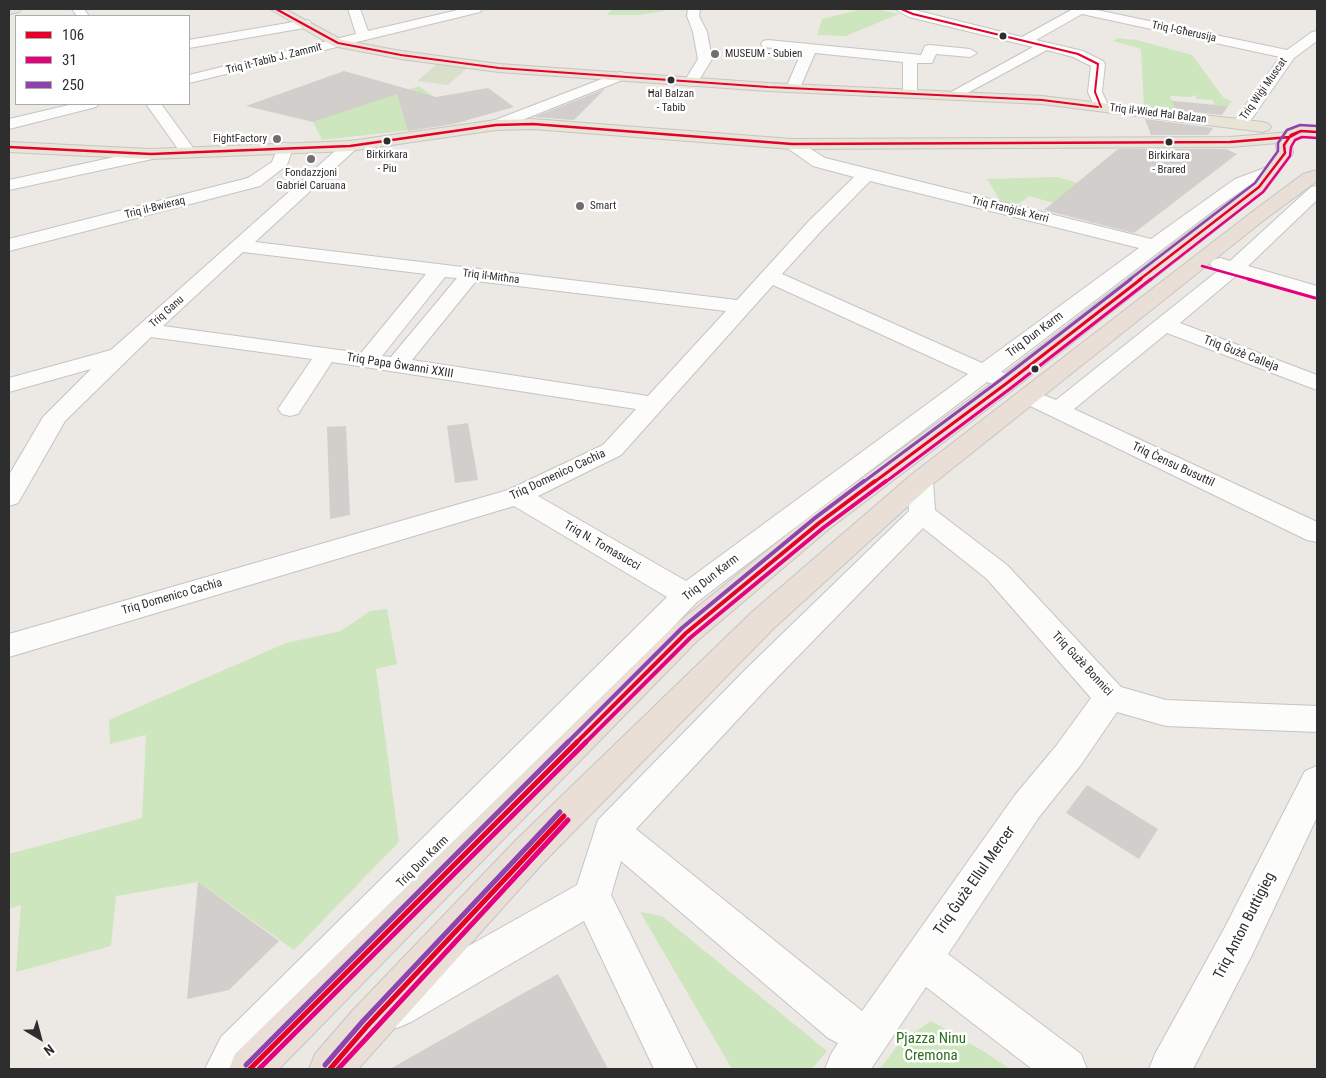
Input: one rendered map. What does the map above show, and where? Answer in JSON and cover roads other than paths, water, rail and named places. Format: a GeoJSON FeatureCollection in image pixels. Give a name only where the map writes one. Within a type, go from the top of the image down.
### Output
{"type":"FeatureCollection","features":[{"type":"Feature","properties":{"kind":"highway"},"geometry":{"type":"LineString","coordinates":[[1292,145],[1313,172]]}},
{"type":"Feature","properties":{"kind":"highway","name":"Triq Dun Karm"},"geometry":{"type":"LineString","coordinates":[[250,1069],[686,633],[818,523],[1006,384],[1258,187],[1292,145]]}},
{"type":"Feature","properties":{"kind":"highway","name":"Triq Dun Karm"},"geometry":{"type":"LineString","coordinates":[[330,1069],[368,1025],[529,852],[756,627],[920,482],[1006,384],[1204,260],[1313,172]]}},
{"type":"Feature","properties":{"kind":"main road"},"geometry":{"type":"LineString","coordinates":[[9,10],[15,9]]}},
{"type":"Feature","properties":{"kind":"main road","name":"Triq il-Wied Ħal Balzan"},"geometry":{"type":"LineString","coordinates":[[276,9],[338,43],[400,55],[499,68],[691,82],[958,94],[1076,104],[1098,100],[1198,120],[1240,124],[1292,145]]}},
{"type":"Feature","properties":{"kind":"main road"},"geometry":{"type":"LineString","coordinates":[[1198,120],[1212,142]]}},
{"type":"Feature","properties":{"kind":"main road"},"geometry":{"type":"LineString","coordinates":[[9,147],[151,154],[350,146],[496,125],[533,124],[792,144],[1230,142],[1292,145]]}},
{"type":"Feature","properties":{"kind":"street"},"geometry":{"type":"LineString","coordinates":[[354,9],[360,31],[365,36]]}},
{"type":"Feature","properties":{"kind":"street","name":"Triq it-Tabib J. Zammit"},"geometry":{"type":"LineString","coordinates":[[190,79],[476,9]]}},
{"type":"Feature","properties":{"kind":"street"},"geometry":{"type":"LineString","coordinates":[[691,82],[705,59],[700,32],[693,16],[694,9]]}},
{"type":"Feature","properties":{"kind":"street"},"geometry":{"type":"LineString","coordinates":[[901,9],[913,14],[1078,54],[1098,64],[1098,100]]}},
{"type":"Feature","properties":{"kind":"street"},"geometry":{"type":"LineString","coordinates":[[1024,41],[1081,9]]}},
{"type":"Feature","properties":{"kind":"street","name":"Triq l-Għerusija"},"geometry":{"type":"LineString","coordinates":[[1081,9],[1289,55]]}},
{"type":"Feature","properties":{"kind":"street"},"geometry":{"type":"LineString","coordinates":[[1126,20],[1144,9]]}},
{"type":"Feature","properties":{"kind":"street"},"geometry":{"type":"LineString","coordinates":[[190,44],[305,24]]}},
{"type":"Feature","properties":{"kind":"street","name":"Triq Wiġi Muscat"},"geometry":{"type":"LineString","coordinates":[[1240,124],[1289,55],[1317,35]]}},
{"type":"Feature","properties":{"kind":"street"},"geometry":{"type":"LineString","coordinates":[[768,44],[927,60],[930,49],[970,53]]}},
{"type":"Feature","properties":{"kind":"street"},"geometry":{"type":"LineString","coordinates":[[958,94],[1045,46]]}},
{"type":"Feature","properties":{"kind":"street"},"geometry":{"type":"LineString","coordinates":[[793,88],[810,48]]}},
{"type":"Feature","properties":{"kind":"street"},"geometry":{"type":"LineString","coordinates":[[910,58],[910,92]]}},
{"type":"Feature","properties":{"kind":"street"},"geometry":{"type":"LineString","coordinates":[[496,125],[620,76]]}},
{"type":"Feature","properties":{"kind":"street"},"geometry":{"type":"LineString","coordinates":[[9,124],[86,105]]}},
{"type":"Feature","properties":{"kind":"street"},"geometry":{"type":"LineString","coordinates":[[154,105],[190,153]]}},
{"type":"Feature","properties":{"kind":"street"},"geometry":{"type":"LineString","coordinates":[[792,144],[819,162],[866,175]]}},
{"type":"Feature","properties":{"kind":"street","name":"Triq Dun Karm"},"geometry":{"type":"LineString","coordinates":[[226,1069],[236,1052],[687,595],[1006,384],[1155,246],[1292,145]]}},
{"type":"Feature","properties":{"kind":"street","name":"Triq Ganu"},"geometry":{"type":"LineString","coordinates":[[9,497],[55,417],[118,355],[350,146]]}},
{"type":"Feature","properties":{"kind":"street","name":"Triq il-Bwieraq"},"geometry":{"type":"LineString","coordinates":[[9,245],[254,182],[279,165],[285,148]]}},
{"type":"Feature","properties":{"kind":"street"},"geometry":{"type":"LineString","coordinates":[[9,185],[151,154]]}},
{"type":"Feature","properties":{"kind":"street"},"geometry":{"type":"LineString","coordinates":[[1057,411],[1309,210],[1313,172]]}},
{"type":"Feature","properties":{"kind":"street","name":"Triq Franġisk Xerri"},"geometry":{"type":"LineString","coordinates":[[866,175],[1155,246]]}},
{"type":"Feature","properties":{"kind":"street","name":"Triq Domenico Cachia"},"geometry":{"type":"LineString","coordinates":[[9,644],[517,496],[612,450],[816,225],[866,175]]}},
{"type":"Feature","properties":{"kind":"street","name":"Triq il-Mitħna"},"geometry":{"type":"LineString","coordinates":[[240,246],[742,307]]}},
{"type":"Feature","properties":{"kind":"street"},"geometry":{"type":"LineString","coordinates":[[1204,260],[1317,292]]}},
{"type":"Feature","properties":{"kind":"street"},"geometry":{"type":"LineString","coordinates":[[366,361],[439,271]]}},
{"type":"Feature","properties":{"kind":"street"},"geometry":{"type":"LineString","coordinates":[[396,366],[471,274]]}},
{"type":"Feature","properties":{"kind":"street","name":"Triq Ċensu Busuttil"},"geometry":{"type":"LineString","coordinates":[[770,276],[1006,384],[1057,411],[1315,528]]}},
{"type":"Feature","properties":{"kind":"street","name":"Triq Ġużè Calleja"},"geometry":{"type":"LineString","coordinates":[[1164,324],[1317,384]]}},
{"type":"Feature","properties":{"kind":"street","name":"Triq Papa Ġwanni XXIII"},"geometry":{"type":"LineString","coordinates":[[147,330],[326,354],[653,404]]}},
{"type":"Feature","properties":{"kind":"street"},"geometry":{"type":"LineString","coordinates":[[290,409],[326,354]]}},
{"type":"Feature","properties":{"kind":"street"},"geometry":{"type":"LineString","coordinates":[[9,385],[118,355]]}},
{"type":"Feature","properties":{"kind":"street"},"geometry":{"type":"LineString","coordinates":[[676,1069],[592,896],[611,831],[757,678],[922,512],[920,482]]}},
{"type":"Feature","properties":{"kind":"street","name":"Triq N. Tomasucci"},"geometry":{"type":"LineString","coordinates":[[517,496],[687,595]]}},
{"type":"Feature","properties":{"kind":"street","name":"Triq Gużè Bonnici"},"geometry":{"type":"LineString","coordinates":[[922,512],[997,572],[1110,697],[1166,712],[1317,718]]}},
{"type":"Feature","properties":{"kind":"street","name":"Triq Ġużè Ellul Mercer"},"geometry":{"type":"LineString","coordinates":[[846,1069],[1027,806],[1068,756],[1110,697]]}},
{"type":"Feature","properties":{"kind":"street","name":"Triq Anton Buttigieg"},"geometry":{"type":"LineString","coordinates":[[1170,1069],[1238,942],[1317,781]]}},
{"type":"Feature","properties":{"kind":"street"},"geometry":{"type":"LineString","coordinates":[[611,831],[843,1023],[867,1037]]}},
{"type":"Feature","properties":{"kind":"street","name":"Triq Dun Karm"},"geometry":{"type":"LineString","coordinates":[[368,1025],[592,896]]}},
{"type":"Feature","properties":{"kind":"street"},"geometry":{"type":"LineString","coordinates":[[921,958],[1066,1069]]}},
{"type":"Feature","properties":{"kind":"place","name":"MUSEUM - Subien"},"geometry":{"type":"Point","coordinates":[715,54]}},
{"type":"Feature","properties":{"kind":"place","name":"Ħal Balzan - Tabib"},"geometry":{"type":"Point","coordinates":[671,80]}},
{"type":"Feature","properties":{"kind":"place","name":"FightFactory"},"geometry":{"type":"Point","coordinates":[277,139]}},
{"type":"Feature","properties":{"kind":"place","name":"Birkirkara - Piu"},"geometry":{"type":"Point","coordinates":[387,141]}},
{"type":"Feature","properties":{"kind":"place","name":"Birkirkara - Brared"},"geometry":{"type":"Point","coordinates":[1169,142]}},
{"type":"Feature","properties":{"kind":"place","name":"Fondazzjoni Gabriel Caruana"},"geometry":{"type":"Point","coordinates":[311,159]}},
{"type":"Feature","properties":{"kind":"place","name":"Smart"},"geometry":{"type":"Point","coordinates":[580,206]}},
{"type":"Feature","properties":{"kind":"park label","name":"Pjazza Ninu Cremona"},"geometry":{"type":"Point","coordinates":[931,1048]}}]}
